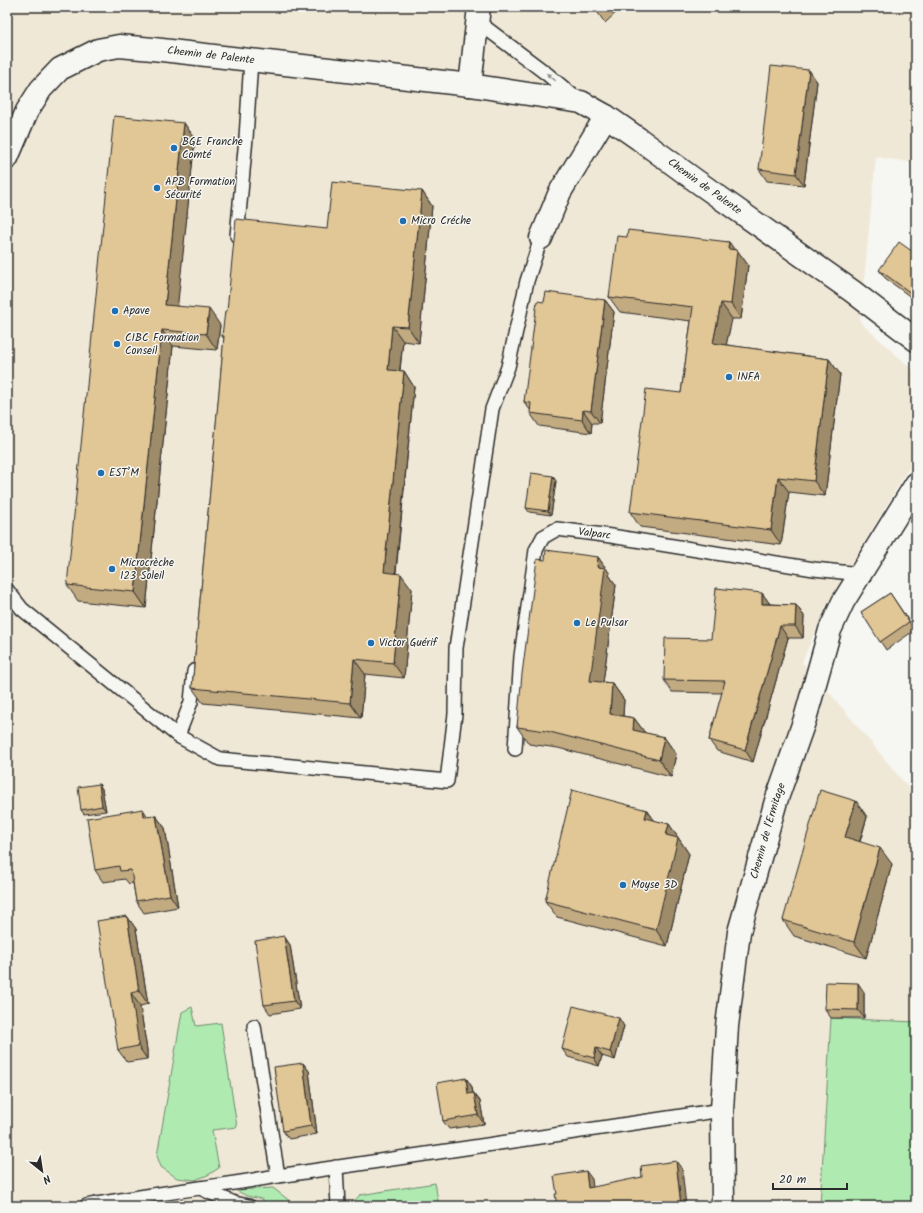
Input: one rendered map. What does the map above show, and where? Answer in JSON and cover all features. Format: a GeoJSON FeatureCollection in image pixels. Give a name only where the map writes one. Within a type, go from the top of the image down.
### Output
{"type":"FeatureCollection","features":[{"type":"Feature","properties":{"kind":"street"},"geometry":{"type":"LineString","coordinates":[[470,85],[479,14]]}},
{"type":"Feature","properties":{"kind":"street","name":"Chemin de Palente"},"geometry":{"type":"LineString","coordinates":[[7,158],[27,111],[41,89],[60,69],[98,50],[119,46],[470,85],[581,102],[606,116],[852,291],[916,340]]}},
{"type":"Feature","properties":{"kind":"street"},"geometry":{"type":"LineString","coordinates":[[541,238],[560,192],[606,116]]}},
{"type":"Feature","properties":{"kind":"street","name":"Chemin de l'Ermitage"},"geometry":{"type":"LineString","coordinates":[[723,1206],[722,1110],[727,1026],[739,932],[776,801],[805,718],[830,630],[843,602],[916,484]]}},
{"type":"Feature","properties":{"kind":"lane"},"geometry":{"type":"LineString","coordinates":[[479,14],[581,102]]}},
{"type":"Feature","properties":{"kind":"lane"},"geometry":{"type":"LineString","coordinates":[[236,249],[251,60]]}},
{"type":"Feature","properties":{"kind":"lane"},"geometry":{"type":"LineString","coordinates":[[7,590],[22,609],[178,736],[220,759],[447,781],[455,714],[456,648],[492,409],[508,367],[528,281],[541,238]]}},
{"type":"Feature","properties":{"kind":"lane","name":"Valparc"},"geometry":{"type":"LineString","coordinates":[[515,749],[521,656],[536,550],[543,536],[557,528],[814,569],[860,574]]}},
{"type":"Feature","properties":{"kind":"lane"},"geometry":{"type":"LineString","coordinates":[[178,736],[191,702],[196,655]]}},
{"type":"Feature","properties":{"kind":"lane"},"geometry":{"type":"LineString","coordinates":[[254,1026],[278,1176]]}},
{"type":"Feature","properties":{"kind":"lane"},"geometry":{"type":"LineString","coordinates":[[86,1206],[135,1197],[722,1110]]}},
{"type":"Feature","properties":{"kind":"lane"},"geometry":{"type":"LineString","coordinates":[[336,1167],[338,1206]]}},
{"type":"Feature","properties":{"kind":"lane"},"geometry":{"type":"LineString","coordinates":[[199,1188],[234,1203],[249,1206]]}},
{"type":"Feature","properties":{"kind":"shaded area"},"geometry":{"type":"Polygon","coordinates":[[[7,7],[916,7],[916,163],[876,157],[860,322],[916,373],[916,456],[826,607],[802,662],[829,692],[916,797],[916,1022],[831,1018],[820,1206],[7,1206],[7,7]]]}},
{"type":"Feature","properties":{"kind":"green space"},"geometry":{"type":"Polygon","coordinates":[[[192,1007],[196,1026],[221,1023],[237,1127],[212,1130],[219,1168],[208,1175],[195,1180],[177,1178],[161,1167],[157,1156],[182,1012],[192,1007]]]}},
{"type":"Feature","properties":{"kind":"green space"},"geometry":{"type":"Polygon","coordinates":[[[831,1018],[916,1022],[916,1206],[820,1206],[831,1018]]]}},
{"type":"Feature","properties":{"kind":"green space"},"geometry":{"type":"Polygon","coordinates":[[[435,1183],[439,1206],[349,1206],[360,1195],[435,1183]]]}},
{"type":"Feature","properties":{"kind":"green space"},"geometry":{"type":"Polygon","coordinates":[[[273,1188],[295,1205],[301,1206],[271,1206],[261,1199],[247,1196],[235,1190],[273,1188]]]}},
{"type":"Feature","properties":{"kind":"building"},"geometry":{"type":"Polygon","coordinates":[[[771,66],[809,70],[796,174],[759,169],[771,66]]]}},
{"type":"Feature","properties":{"kind":"building"},"geometry":{"type":"Polygon","coordinates":[[[916,113],[916,131],[914,130],[916,113]]]}},
{"type":"Feature","properties":{"kind":"building"},"geometry":{"type":"Polygon","coordinates":[[[114,116],[184,123],[165,305],[209,309],[206,334],[162,330],[135,592],[67,585],[114,116]]]}},
{"type":"Feature","properties":{"kind":"building"},"geometry":{"type":"Polygon","coordinates":[[[332,182],[422,191],[408,327],[392,326],[388,370],[404,371],[384,572],[401,574],[393,663],[354,659],[350,703],[192,688],[224,336],[222,336],[225,311],[227,311],[236,219],[327,229],[332,182]]]}},
{"type":"Feature","properties":{"kind":"building"},"geometry":{"type":"Polygon","coordinates":[[[628,230],[729,242],[728,249],[737,250],[731,304],[721,303],[713,343],[829,359],[814,481],[778,477],[771,530],[630,512],[646,389],[681,393],[693,307],[609,297],[617,236],[627,237],[628,230]]]}},
{"type":"Feature","properties":{"kind":"building"},"geometry":{"type":"Polygon","coordinates":[[[899,242],[916,254],[915,296],[879,270],[899,242]]]}},
{"type":"Feature","properties":{"kind":"building"},"geometry":{"type":"Polygon","coordinates":[[[546,292],[605,300],[591,411],[583,410],[582,420],[530,413],[531,403],[524,402],[537,301],[544,302],[546,292]]]}},
{"type":"Feature","properties":{"kind":"building"},"geometry":{"type":"Polygon","coordinates":[[[531,473],[553,476],[548,511],[526,508],[531,473]]]}},
{"type":"Feature","properties":{"kind":"building"},"geometry":{"type":"Polygon","coordinates":[[[546,550],[598,557],[597,567],[605,568],[590,681],[612,683],[610,714],[634,718],[633,730],[664,737],[659,760],[546,731],[517,727],[522,674],[537,559],[545,560],[546,550]]]}},
{"type":"Feature","properties":{"kind":"building"},"geometry":{"type":"Polygon","coordinates":[[[716,588],[762,593],[762,604],[796,605],[795,626],[780,626],[745,750],[709,740],[725,681],[664,680],[665,638],[711,639],[716,588]]]}},
{"type":"Feature","properties":{"kind":"building"},"geometry":{"type":"Polygon","coordinates":[[[890,593],[909,622],[880,642],[861,612],[890,593]]]}},
{"type":"Feature","properties":{"kind":"building"},"geometry":{"type":"Polygon","coordinates":[[[99,784],[102,806],[81,810],[78,787],[99,784]]]}},
{"type":"Feature","properties":{"kind":"building","name":"Moyse 3D"},"geometry":{"type":"Polygon","coordinates":[[[572,790],[647,810],[645,818],[669,824],[666,835],[678,838],[656,930],[545,901],[572,790]]]}},
{"type":"Feature","properties":{"kind":"building"},"geometry":{"type":"Polygon","coordinates":[[[820,790],[856,801],[845,837],[880,848],[854,942],[783,920],[820,790]]]}},
{"type":"Feature","properties":{"kind":"building"},"geometry":{"type":"Polygon","coordinates":[[[143,809],[144,817],[156,816],[170,895],[136,901],[131,870],[120,871],[119,866],[95,870],[87,818],[143,809]]]}},
{"type":"Feature","properties":{"kind":"building"},"geometry":{"type":"Polygon","coordinates":[[[127,916],[139,991],[131,993],[138,1046],[118,1050],[97,921],[127,916]]]}},
{"type":"Feature","properties":{"kind":"building"},"geometry":{"type":"Polygon","coordinates":[[[284,936],[294,1001],[264,1005],[255,941],[284,936]]]}},
{"type":"Feature","properties":{"kind":"building"},"geometry":{"type":"Polygon","coordinates":[[[826,982],[858,983],[858,1010],[825,1009],[826,982]]]}},
{"type":"Feature","properties":{"kind":"building"},"geometry":{"type":"Polygon","coordinates":[[[573,1006],[619,1018],[610,1052],[596,1048],[594,1058],[562,1049],[573,1006]]]}},
{"type":"Feature","properties":{"kind":"building"},"geometry":{"type":"Polygon","coordinates":[[[303,1063],[311,1126],[283,1131],[274,1067],[303,1063]]]}},
{"type":"Feature","properties":{"kind":"building"},"geometry":{"type":"Polygon","coordinates":[[[466,1078],[468,1094],[474,1093],[478,1115],[443,1121],[437,1083],[466,1078]]]}},
{"type":"Feature","properties":{"kind":"building"},"geometry":{"type":"Polygon","coordinates":[[[676,1161],[681,1206],[557,1206],[554,1176],[586,1171],[588,1188],[642,1177],[641,1166],[676,1161]]]}},
{"type":"Feature","properties":{"kind":"building"},"geometry":{"type":"Polygon","coordinates":[[[133,1202],[133,1206],[110,1206],[133,1202]]]}},
{"type":"Feature","properties":{"kind":"place","name":"BGE Franche Comté"},"geometry":{"type":"Point","coordinates":[174,148]}},
{"type":"Feature","properties":{"kind":"place","name":"APB Formation Sécurité"},"geometry":{"type":"Point","coordinates":[157,188]}},
{"type":"Feature","properties":{"kind":"place","name":"Micro Créche"},"geometry":{"type":"Point","coordinates":[403,221]}},
{"type":"Feature","properties":{"kind":"place","name":"Apave"},"geometry":{"type":"Point","coordinates":[115,311]}},
{"type":"Feature","properties":{"kind":"place","name":"CIBC Formation Conseil"},"geometry":{"type":"Point","coordinates":[117,344]}},
{"type":"Feature","properties":{"kind":"place","name":"INFA"},"geometry":{"type":"Point","coordinates":[729,377]}},
{"type":"Feature","properties":{"kind":"place","name":"EST’M"},"geometry":{"type":"Point","coordinates":[101,473]}},
{"type":"Feature","properties":{"kind":"place","name":"Microcrèche 123 Soleil"},"geometry":{"type":"Point","coordinates":[112,569]}},
{"type":"Feature","properties":{"kind":"place","name":"Le Pulsar"},"geometry":{"type":"Point","coordinates":[577,623]}},
{"type":"Feature","properties":{"kind":"place","name":"Victor Guérif"},"geometry":{"type":"Point","coordinates":[371,643]}},
{"type":"Feature","properties":{"kind":"place","name":"Moyse 3D"},"geometry":{"type":"Point","coordinates":[623,885]}}]}
